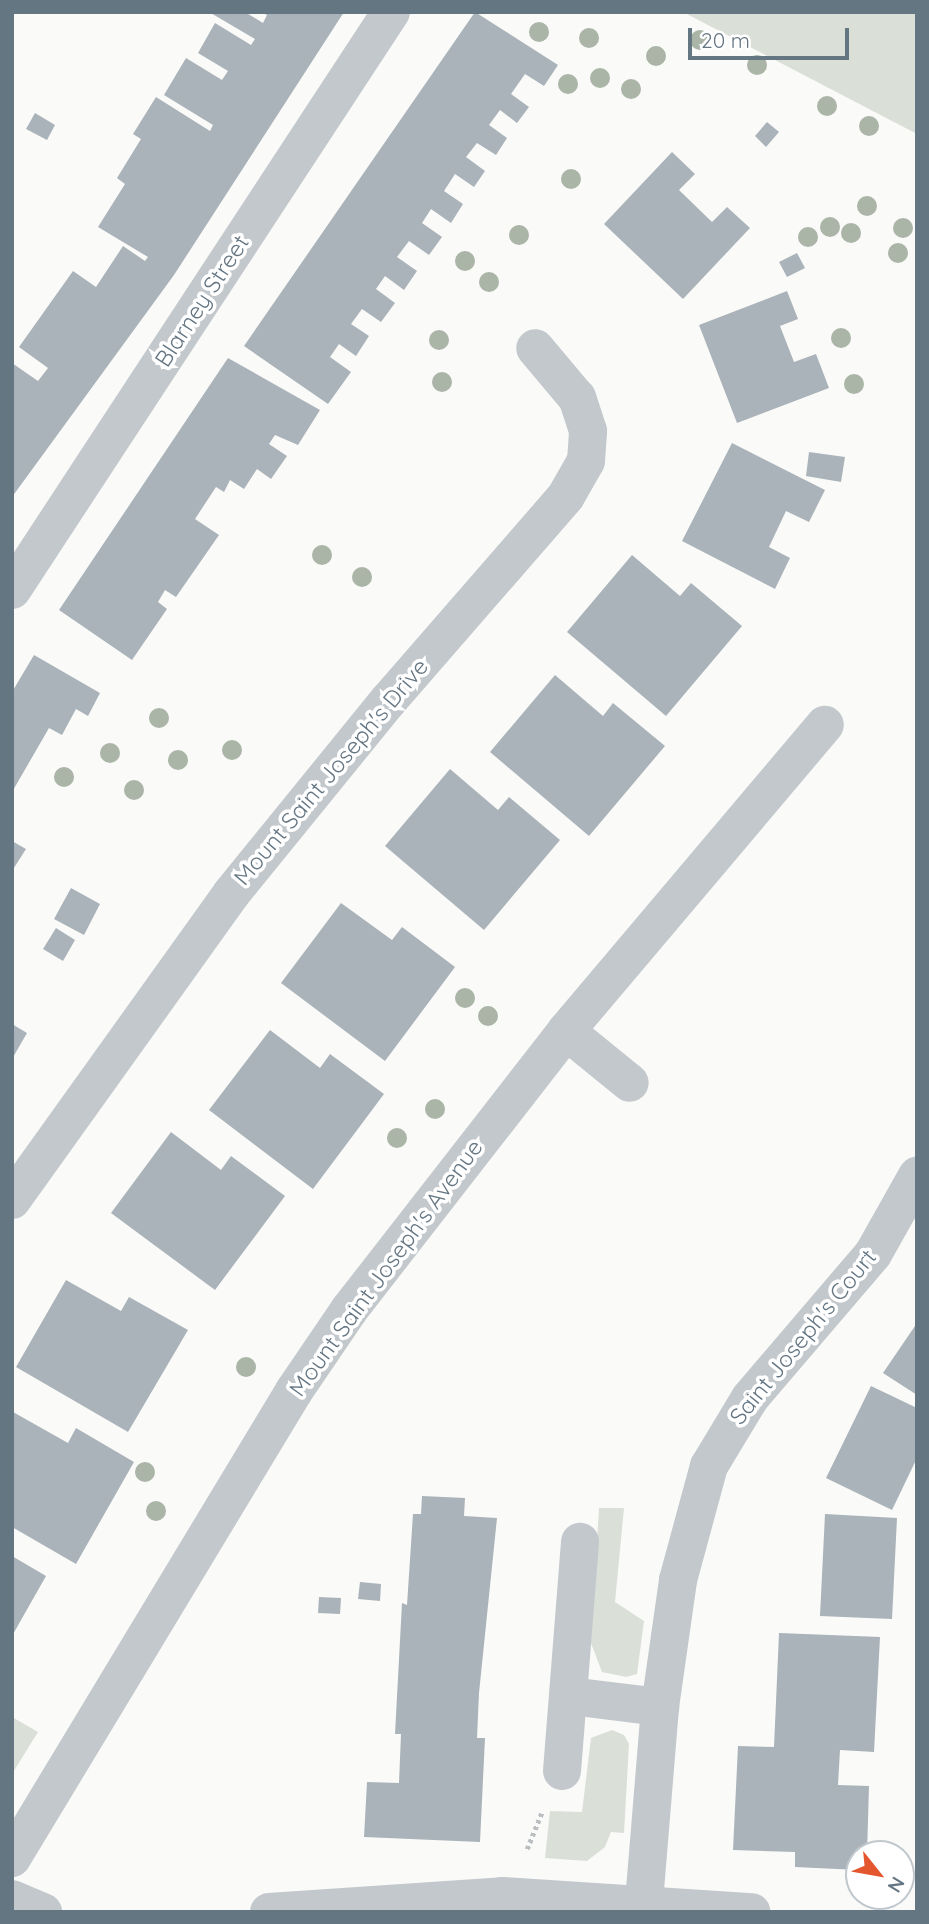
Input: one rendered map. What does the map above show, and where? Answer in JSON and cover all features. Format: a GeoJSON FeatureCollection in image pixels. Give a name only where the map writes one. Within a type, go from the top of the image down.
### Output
{"type":"FeatureCollection","features":[{"type":"Feature","properties":{"kind":"street","name":"Blarney Street"},"geometry":{"type":"LineString","coordinates":[[12,590],[391,12]]}},
{"type":"Feature","properties":{"kind":"street","name":"Mount Saint Joseph's Drive"},"geometry":{"type":"LineString","coordinates":[[12,1199],[231,894],[388,701],[566,496],[586,461],[588,431],[577,398],[535,348]]}},
{"type":"Feature","properties":{"kind":"street","name":"Mount Saint Joseph's Avenue"},"geometry":{"type":"LineString","coordinates":[[12,1858],[294,1391],[406,1232],[565,1031],[824,725]]}},
{"type":"Feature","properties":{"kind":"street"},"geometry":{"type":"LineString","coordinates":[[565,1031],[630,1083]]}},
{"type":"Feature","properties":{"kind":"street","name":"Saint Joseph's Court"},"geometry":{"type":"LineString","coordinates":[[644,1902],[660,1707],[678,1580],[709,1466],[750,1398],[873,1254],[917,1176]]}},
{"type":"Feature","properties":{"kind":"street"},"geometry":{"type":"LineString","coordinates":[[562,1770],[570,1696],[580,1542]]}},
{"type":"Feature","properties":{"kind":"street"},"geometry":{"type":"LineString","coordinates":[[570,1696],[660,1707]]}},
{"type":"Feature","properties":{"kind":"street"},"geometry":{"type":"LineString","coordinates":[[269,1912],[502,1896],[644,1902],[751,1912]]}},
{"type":"Feature","properties":{"kind":"street"},"geometry":{"type":"LineString","coordinates":[[12,1899],[43,1912]]}},
{"type":"Feature","properties":{"kind":"shaded area"},"geometry":{"type":"Polygon","coordinates":[[[683,12],[917,12],[917,134],[683,12]]]}},
{"type":"Feature","properties":{"kind":"shaded area"},"geometry":{"type":"Polygon","coordinates":[[[599,1508],[624,1508],[615,1602],[644,1621],[637,1674],[626,1677],[602,1672],[591,1643],[599,1508]]]}},
{"type":"Feature","properties":{"kind":"shaded area"},"geometry":{"type":"Polygon","coordinates":[[[12,1717],[38,1732],[12,1774],[12,1717]]]}},
{"type":"Feature","properties":{"kind":"shaded area"},"geometry":{"type":"Polygon","coordinates":[[[612,1730],[624,1735],[629,1744],[624,1833],[611,1832],[605,1847],[587,1861],[545,1858],[550,1811],[582,1812],[591,1738],[612,1730]]]}},
{"type":"Feature","properties":{"kind":"building"},"geometry":{"type":"Polygon","coordinates":[[[209,12],[245,12],[263,23],[267,15],[261,12],[344,12],[174,275],[12,497],[12,363],[38,381],[48,368],[19,347],[73,271],[96,287],[123,246],[145,261],[148,257],[98,227],[125,184],[117,178],[141,139],[133,134],[156,97],[210,131],[213,125],[164,95],[186,58],[222,80],[228,71],[198,53],[215,23],[251,45],[255,39],[209,12]]]}},
{"type":"Feature","properties":{"kind":"building"},"geometry":{"type":"Polygon","coordinates":[[[475,12],[558,65],[544,86],[525,74],[511,94],[529,107],[517,123],[500,110],[489,125],[507,138],[496,155],[477,143],[466,157],[485,171],[474,187],[455,174],[444,191],[463,204],[451,223],[431,209],[422,223],[442,237],[429,255],[409,241],[397,257],[417,271],[404,290],[385,276],[376,289],[395,303],[381,322],[362,309],[351,324],[369,336],[356,356],[339,344],[330,357],[351,372],[328,404],[244,346],[475,12]]]}},
{"type":"Feature","properties":{"kind":"building"},"geometry":{"type":"Polygon","coordinates":[[[35,113],[55,125],[47,140],[26,129],[35,113]]]}},
{"type":"Feature","properties":{"kind":"building"},"geometry":{"type":"Polygon","coordinates":[[[767,122],[779,132],[766,147],[755,136],[767,122]]]}},
{"type":"Feature","properties":{"kind":"building"},"geometry":{"type":"Polygon","coordinates":[[[672,152],[695,174],[679,190],[712,222],[727,207],[750,228],[683,299],[604,224],[672,152]]]}},
{"type":"Feature","properties":{"kind":"building"},"geometry":{"type":"Polygon","coordinates":[[[797,253],[805,268],[787,277],[779,262],[797,253]]]}},
{"type":"Feature","properties":{"kind":"building"},"geometry":{"type":"Polygon","coordinates":[[[787,291],[798,319],[780,326],[794,362],[816,354],[829,388],[737,423],[699,325],[787,291]]]}},
{"type":"Feature","properties":{"kind":"building"},"geometry":{"type":"Polygon","coordinates":[[[228,358],[320,410],[298,445],[275,435],[269,444],[287,456],[271,479],[257,469],[244,489],[230,480],[224,492],[216,487],[195,519],[219,535],[176,597],[165,590],[158,602],[167,609],[132,660],[59,610],[228,358]]]}},
{"type":"Feature","properties":{"kind":"building"},"geometry":{"type":"Polygon","coordinates":[[[732,443],[825,490],[809,522],[786,511],[769,547],[790,558],[775,589],[682,541],[732,443]]]}},
{"type":"Feature","properties":{"kind":"building"},"geometry":{"type":"Polygon","coordinates":[[[809,452],[845,457],[841,482],[806,476],[809,452]]]}},
{"type":"Feature","properties":{"kind":"building"},"geometry":{"type":"Polygon","coordinates":[[[632,555],[680,596],[691,583],[742,626],[666,716],[567,632],[632,555]]]}},
{"type":"Feature","properties":{"kind":"building"},"geometry":{"type":"Polygon","coordinates":[[[34,655],[100,693],[88,716],[76,709],[62,735],[49,728],[12,792],[12,692],[34,655]]]}},
{"type":"Feature","properties":{"kind":"building"},"geometry":{"type":"Polygon","coordinates":[[[555,675],[603,716],[613,703],[665,746],[589,836],[490,752],[555,675]]]}},
{"type":"Feature","properties":{"kind":"building"},"geometry":{"type":"Polygon","coordinates":[[[450,769],[498,810],[509,797],[560,840],[484,930],[385,846],[450,769]]]}},
{"type":"Feature","properties":{"kind":"building"},"geometry":{"type":"Polygon","coordinates":[[[12,841],[26,849],[12,871],[12,841]]]}},
{"type":"Feature","properties":{"kind":"building"},"geometry":{"type":"Polygon","coordinates":[[[71,888],[100,904],[84,935],[54,919],[71,888]]]}},
{"type":"Feature","properties":{"kind":"building"},"geometry":{"type":"Polygon","coordinates":[[[341,903],[392,940],[402,927],[455,967],[385,1061],[281,983],[341,903]]]}},
{"type":"Feature","properties":{"kind":"building"},"geometry":{"type":"Polygon","coordinates":[[[56,928],[75,940],[63,961],[43,949],[56,928]]]}},
{"type":"Feature","properties":{"kind":"building"},"geometry":{"type":"Polygon","coordinates":[[[12,1024],[27,1033],[12,1059],[12,1024]]]}},
{"type":"Feature","properties":{"kind":"building"},"geometry":{"type":"Polygon","coordinates":[[[270,1030],[320,1068],[330,1054],[384,1094],[313,1189],[209,1110],[270,1030]]]}},
{"type":"Feature","properties":{"kind":"building"},"geometry":{"type":"Polygon","coordinates":[[[171,1132],[221,1170],[231,1156],[285,1196],[215,1290],[111,1213],[171,1132]]]}},
{"type":"Feature","properties":{"kind":"building"},"geometry":{"type":"Polygon","coordinates":[[[66,1280],[121,1311],[129,1297],[188,1330],[128,1432],[16,1367],[66,1280]]]}},
{"type":"Feature","properties":{"kind":"building"},"geometry":{"type":"Polygon","coordinates":[[[917,1323],[917,1395],[883,1373],[917,1323]]]}},
{"type":"Feature","properties":{"kind":"building"},"geometry":{"type":"Polygon","coordinates":[[[871,1386],[917,1408],[917,1458],[892,1510],[826,1478],[871,1386]]]}},
{"type":"Feature","properties":{"kind":"building"},"geometry":{"type":"Polygon","coordinates":[[[13,1412],[68,1443],[76,1428],[134,1462],[76,1564],[12,1527],[13,1412]]]}},
{"type":"Feature","properties":{"kind":"building"},"geometry":{"type":"Polygon","coordinates":[[[422,1496],[465,1498],[464,1516],[497,1518],[479,1693],[477,1738],[485,1738],[480,1842],[364,1837],[367,1782],[399,1783],[401,1734],[395,1734],[402,1603],[407,1605],[413,1514],[421,1514],[422,1496]]]}},
{"type":"Feature","properties":{"kind":"building"},"geometry":{"type":"Polygon","coordinates":[[[825,1514],[897,1518],[892,1619],[820,1616],[825,1514]]]}},
{"type":"Feature","properties":{"kind":"building"},"geometry":{"type":"Polygon","coordinates":[[[12,1556],[46,1576],[12,1636],[12,1556]]]}},
{"type":"Feature","properties":{"kind":"building"},"geometry":{"type":"Polygon","coordinates":[[[360,1582],[381,1584],[380,1601],[358,1599],[360,1582]]]}},
{"type":"Feature","properties":{"kind":"building"},"geometry":{"type":"Polygon","coordinates":[[[319,1597],[341,1598],[340,1614],[318,1613],[319,1597]]]}},
{"type":"Feature","properties":{"kind":"building"},"geometry":{"type":"Polygon","coordinates":[[[779,1633],[880,1637],[874,1752],[840,1750],[838,1785],[869,1786],[867,1840],[845,1840],[845,1869],[795,1867],[795,1852],[733,1850],[738,1746],[774,1747],[779,1633]]]}}]}
